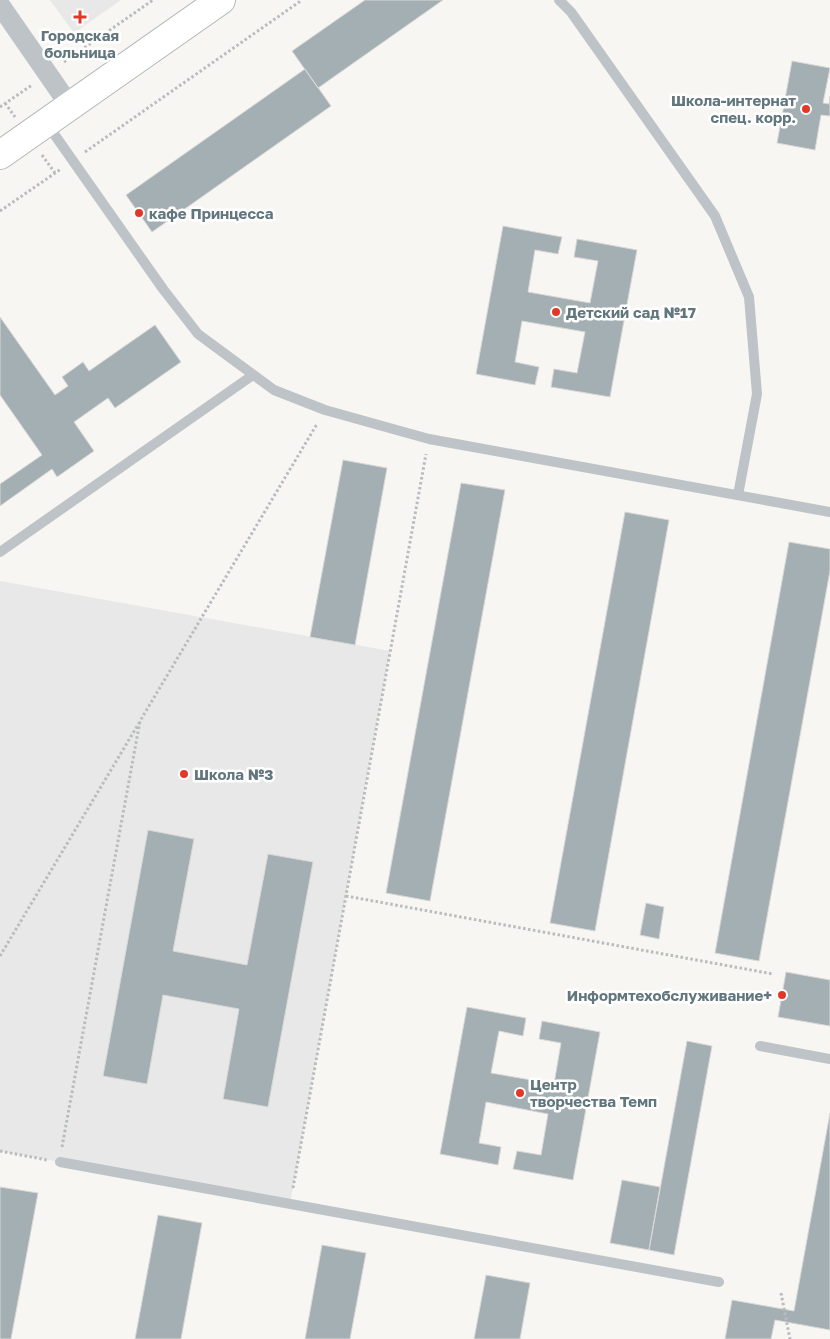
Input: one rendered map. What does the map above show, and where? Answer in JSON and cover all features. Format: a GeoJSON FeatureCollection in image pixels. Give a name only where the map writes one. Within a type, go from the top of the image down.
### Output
{"type":"FeatureCollection","features":[{"type":"Feature","properties":{"kind":"street"},"geometry":{"type":"LineString","coordinates":[[0,155],[221,0]]}},
{"type":"Feature","properties":{"kind":"street"},"geometry":{"type":"LineString","coordinates":[[0,6],[70,106]]}},
{"type":"Feature","properties":{"kind":"lane"},"geometry":{"type":"LineString","coordinates":[[559,0],[571,12],[716,216],[749,296],[756,394],[738,495]]}},
{"type":"Feature","properties":{"kind":"lane"},"geometry":{"type":"LineString","coordinates":[[46,123],[198,334],[274,390],[325,410],[429,439],[830,512]]}},
{"type":"Feature","properties":{"kind":"lane"},"geometry":{"type":"LineString","coordinates":[[0,552],[253,375]]}},
{"type":"Feature","properties":{"kind":"lane"},"geometry":{"type":"LineString","coordinates":[[760,1046],[830,1059]]}},
{"type":"Feature","properties":{"kind":"lane"},"geometry":{"type":"LineString","coordinates":[[60,1162],[719,1282]]}},
{"type":"Feature","properties":{"kind":"path"},"geometry":{"type":"LineString","coordinates":[[0,107],[153,0]]}},
{"type":"Feature","properties":{"kind":"path"},"geometry":{"type":"LineString","coordinates":[[0,211],[302,0]]}},
{"type":"Feature","properties":{"kind":"path"},"geometry":{"type":"LineString","coordinates":[[0,956],[325,410]]}},
{"type":"Feature","properties":{"kind":"path"},"geometry":{"type":"LineString","coordinates":[[290,1204],[429,439]]}},
{"type":"Feature","properties":{"kind":"path"},"geometry":{"type":"LineString","coordinates":[[0,1152],[60,1162],[140,721]]}},
{"type":"Feature","properties":{"kind":"path"},"geometry":{"type":"LineString","coordinates":[[346,896],[773,974]]}},
{"type":"Feature","properties":{"kind":"path"},"geometry":{"type":"LineString","coordinates":[[781,1293],[790,1339]]}},
{"type":"Feature","properties":{"kind":"shaded area","name":"Городская больница"},"geometry":{"type":"Polygon","coordinates":[[[50,0],[121,0],[74,33],[50,0]]]}},
{"type":"Feature","properties":{"kind":"shaded area","name":"Школа №3"},"geometry":{"type":"Polygon","coordinates":[[[0,581],[390,651],[290,1204],[0,1151],[0,581]]]}},
{"type":"Feature","properties":{"kind":"building"},"geometry":{"type":"Polygon","coordinates":[[[365,0],[443,0],[318,88],[292,51],[365,0]]]}},
{"type":"Feature","properties":{"kind":"building","name":"Школа-интернат спец. корр."},"geometry":{"type":"Polygon","coordinates":[[[792,61],[830,68],[823,103],[829,104],[830,96],[830,116],[821,115],[815,150],[777,143],[792,61]]]}},
{"type":"Feature","properties":{"kind":"building"},"geometry":{"type":"Polygon","coordinates":[[[305,69],[331,106],[152,232],[126,195],[305,69]]]}},
{"type":"Feature","properties":{"kind":"building","name":"Детский сад №17"},"geometry":{"type":"Polygon","coordinates":[[[503,226],[562,237],[558,254],[535,250],[528,292],[590,303],[598,261],[574,257],[577,239],[637,250],[610,397],[551,387],[554,369],[577,373],[585,332],[522,321],[515,362],[539,367],[535,385],[476,374],[503,226]]]}},
{"type":"Feature","properties":{"kind":"building"},"geometry":{"type":"Polygon","coordinates":[[[0,317],[55,395],[68,386],[62,377],[83,362],[89,371],[155,325],[181,362],[115,408],[108,398],[74,422],[94,451],[57,477],[52,469],[0,506],[0,484],[42,455],[0,395],[0,317]]]}},
{"type":"Feature","properties":{"kind":"building"},"geometry":{"type":"Polygon","coordinates":[[[343,460],[387,468],[355,645],[310,637],[343,460]]]}},
{"type":"Feature","properties":{"kind":"building"},"geometry":{"type":"Polygon","coordinates":[[[461,483],[505,490],[430,901],[386,893],[461,483]]]}},
{"type":"Feature","properties":{"kind":"building"},"geometry":{"type":"Polygon","coordinates":[[[625,512],[669,520],[595,931],[550,923],[625,512]]]}},
{"type":"Feature","properties":{"kind":"building"},"geometry":{"type":"Polygon","coordinates":[[[789,542],[830,549],[830,571],[759,961],[715,953],[789,542]]]}},
{"type":"Feature","properties":{"kind":"building"},"geometry":{"type":"Polygon","coordinates":[[[148,830],[194,839],[173,951],[247,965],[268,854],[313,862],[268,1107],[223,1099],[239,1009],[163,995],[147,1084],[103,1076],[148,830]]]}},
{"type":"Feature","properties":{"kind":"building"},"geometry":{"type":"Polygon","coordinates":[[[646,903],[664,907],[659,939],[640,935],[646,903]]]}},
{"type":"Feature","properties":{"kind":"building"},"geometry":{"type":"Polygon","coordinates":[[[786,972],[830,980],[830,1026],[778,1017],[786,972]]]}},
{"type":"Feature","properties":{"kind":"building","name":"Центр творчества Темп"},"geometry":{"type":"Polygon","coordinates":[[[467,1007],[526,1018],[523,1036],[499,1031],[491,1073],[554,1084],[561,1043],[539,1039],[542,1021],[600,1032],[573,1180],[513,1169],[517,1151],[541,1155],[548,1114],[486,1102],[479,1143],[501,1147],[498,1165],[440,1154],[467,1007]]]}},
{"type":"Feature","properties":{"kind":"building"},"geometry":{"type":"Polygon","coordinates":[[[687,1041],[712,1046],[674,1255],[649,1250],[687,1041]]]}},
{"type":"Feature","properties":{"kind":"building"},"geometry":{"type":"Polygon","coordinates":[[[830,1113],[830,1330],[775,1320],[771,1339],[725,1339],[732,1300],[794,1311],[830,1113]]]}},
{"type":"Feature","properties":{"kind":"building"},"geometry":{"type":"Polygon","coordinates":[[[622,1180],[660,1187],[649,1250],[610,1243],[622,1180]]]}},
{"type":"Feature","properties":{"kind":"building"},"geometry":{"type":"Polygon","coordinates":[[[0,1187],[38,1193],[11,1339],[0,1339],[0,1187]]]}},
{"type":"Feature","properties":{"kind":"building"},"geometry":{"type":"Polygon","coordinates":[[[158,1215],[202,1223],[181,1339],[135,1339],[158,1215]]]}},
{"type":"Feature","properties":{"kind":"building"},"geometry":{"type":"Polygon","coordinates":[[[322,1245],[366,1253],[350,1339],[305,1339],[322,1245]]]}},
{"type":"Feature","properties":{"kind":"building"},"geometry":{"type":"Polygon","coordinates":[[[486,1275],[530,1283],[520,1339],[474,1339],[486,1275]]]}},
{"type":"Feature","properties":{"kind":"place","name":"Городская больница"},"geometry":{"type":"Point","coordinates":[80,17]}},
{"type":"Feature","properties":{"kind":"place","name":"Школа-интернат спец. корр."},"geometry":{"type":"Point","coordinates":[806,109]}},
{"type":"Feature","properties":{"kind":"place","name":"кафе Принцесса"},"geometry":{"type":"Point","coordinates":[139,213]}},
{"type":"Feature","properties":{"kind":"place","name":"Детский сад №17"},"geometry":{"type":"Point","coordinates":[556,312]}},
{"type":"Feature","properties":{"kind":"place","name":"Школа №3"},"geometry":{"type":"Point","coordinates":[184,774]}},
{"type":"Feature","properties":{"kind":"place","name":"Информтехобслуживание+"},"geometry":{"type":"Point","coordinates":[782,995]}},
{"type":"Feature","properties":{"kind":"place","name":"Центр творчества Темп"},"geometry":{"type":"Point","coordinates":[520,1093]}}]}
